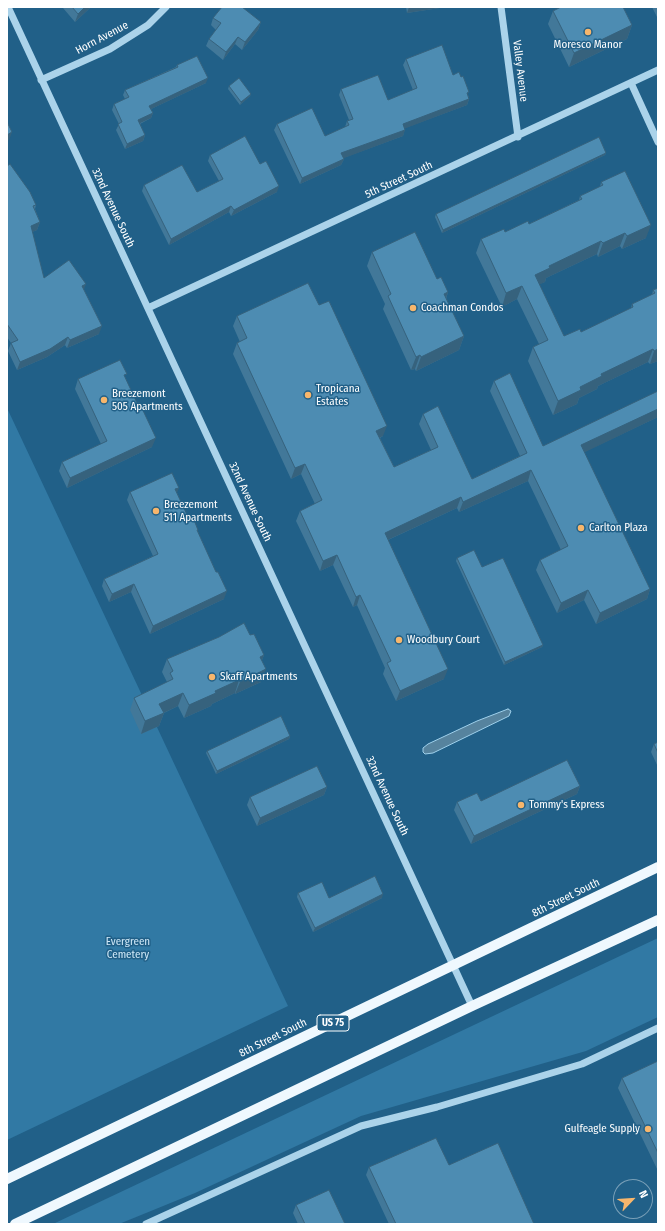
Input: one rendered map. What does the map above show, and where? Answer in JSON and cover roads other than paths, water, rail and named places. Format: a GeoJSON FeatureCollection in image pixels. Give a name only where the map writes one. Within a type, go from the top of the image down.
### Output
{"type":"FeatureCollection","features":[{"type":"Feature","properties":{"kind":"main road","name":"8th Street South"},"geometry":{"type":"LineString","coordinates":[[7,1179],[658,867]]}},
{"type":"Feature","properties":{"kind":"main road"},"geometry":{"type":"LineString","coordinates":[[15,1224],[472,1006],[658,920]]}},
{"type":"Feature","properties":{"kind":"street","name":"32nd Avenue South"},"geometry":{"type":"LineString","coordinates":[[8,7],[10,20],[41,80],[148,308],[472,1006]]}},
{"type":"Feature","properties":{"kind":"street","name":"Horn Avenue"},"geometry":{"type":"LineString","coordinates":[[41,80],[110,49],[148,25],[166,7]]}},
{"type":"Feature","properties":{"kind":"street","name":"Valley Avenue"},"geometry":{"type":"LineString","coordinates":[[501,7],[518,137]]}},
{"type":"Feature","properties":{"kind":"street","name":"5th Street South"},"geometry":{"type":"LineString","coordinates":[[148,308],[518,137],[658,70]]}},
{"type":"Feature","properties":{"kind":"street"},"geometry":{"type":"LineString","coordinates":[[631,84],[658,142]]}},
{"type":"Feature","properties":{"kind":"street"},"geometry":{"type":"LineString","coordinates":[[146,1224],[361,1126],[437,1107],[582,1064],[658,1028]]}},
{"type":"Feature","properties":{"kind":"place","name":"Moresco Manor"},"geometry":{"type":"Point","coordinates":[588,32]}},
{"type":"Feature","properties":{"kind":"place","name":"Coachman Condos"},"geometry":{"type":"Point","coordinates":[413,308]}},
{"type":"Feature","properties":{"kind":"place","name":"Tropicana Estates"},"geometry":{"type":"Point","coordinates":[308,395]}},
{"type":"Feature","properties":{"kind":"place","name":"Breezemont 505 Apartments"},"geometry":{"type":"Point","coordinates":[104,400]}},
{"type":"Feature","properties":{"kind":"place","name":"Breezemont 511 Apartments"},"geometry":{"type":"Point","coordinates":[156,511]}},
{"type":"Feature","properties":{"kind":"place","name":"Carlton Plaza"},"geometry":{"type":"Point","coordinates":[581,528]}},
{"type":"Feature","properties":{"kind":"place","name":"Woodbury Court"},"geometry":{"type":"Point","coordinates":[399,640]}},
{"type":"Feature","properties":{"kind":"place","name":"Skaff Apartments"},"geometry":{"type":"Point","coordinates":[212,677]}},
{"type":"Feature","properties":{"kind":"place","name":"Tommy's Express"},"geometry":{"type":"Point","coordinates":[521,805]}},
{"type":"Feature","properties":{"kind":"place","name":"Gulfeagle Supply"},"geometry":{"type":"Point","coordinates":[648,1129]}},
{"type":"Feature","properties":{"kind":"park label","name":"Evergreen Cemetery"},"geometry":{"type":"Point","coordinates":[128,948]}}]}
